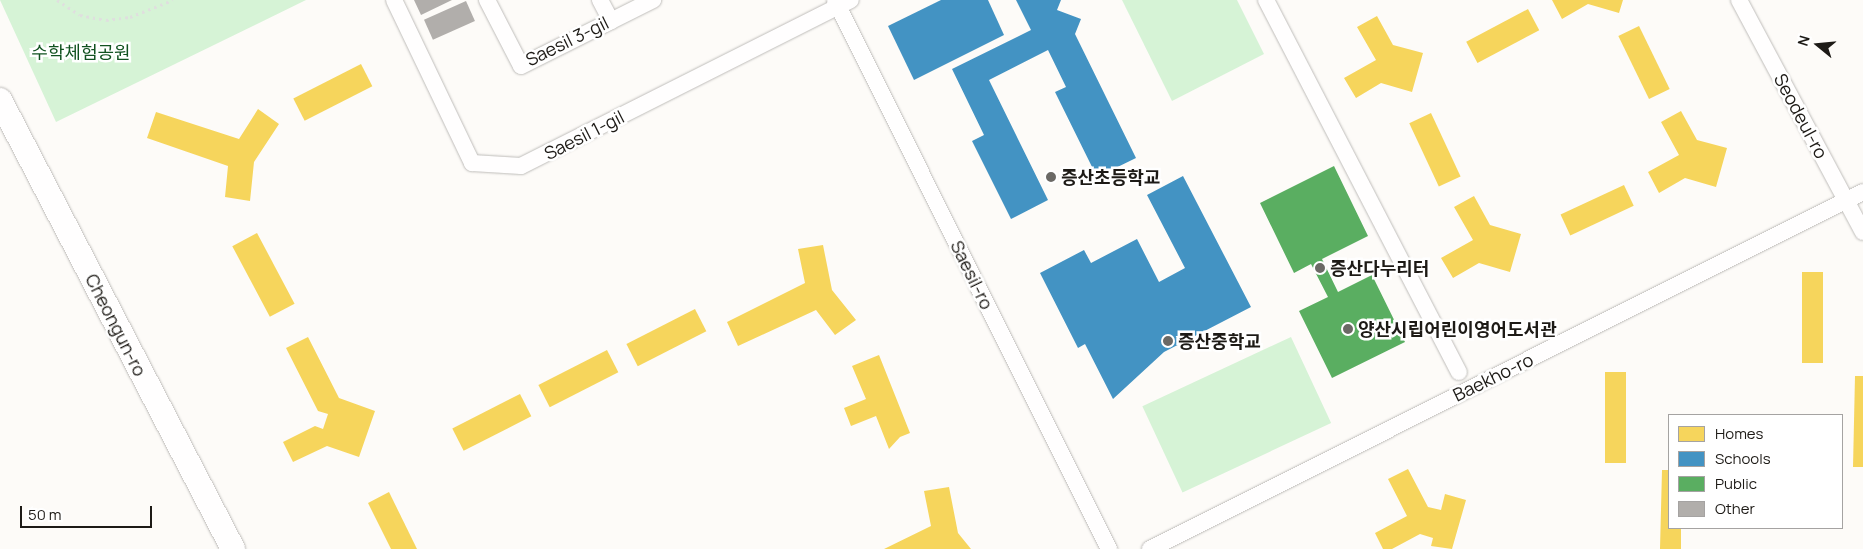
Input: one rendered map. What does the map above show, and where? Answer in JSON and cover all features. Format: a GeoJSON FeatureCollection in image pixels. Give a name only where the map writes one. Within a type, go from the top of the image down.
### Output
{"type":"FeatureCollection","features":[{"type":"Feature","properties":{"kind":"street","name":"Saesil 1-gil"},"geometry":{"type":"LineString","coordinates":[[394,0],[472,163],[521,166],[842,2]]}},
{"type":"Feature","properties":{"kind":"street","name":"Saesil 3-gil"},"geometry":{"type":"LineString","coordinates":[[487,0],[521,66],[653,0]]}},
{"type":"Feature","properties":{"kind":"street"},"geometry":{"type":"LineString","coordinates":[[600,0],[610,21]]}},
{"type":"Feature","properties":{"kind":"street"},"geometry":{"type":"LineString","coordinates":[[1266,0],[1459,372]]}},
{"type":"Feature","properties":{"kind":"street","name":"Seodeul-ro"},"geometry":{"type":"LineString","coordinates":[[1739,0],[1863,232]]}},
{"type":"Feature","properties":{"kind":"street","name":"Saesil-ro"},"geometry":{"type":"LineString","coordinates":[[842,2],[1109,549]]}},
{"type":"Feature","properties":{"kind":"street","name":"Cheongun-ro"},"geometry":{"type":"LineString","coordinates":[[0,100],[233,549]]}},
{"type":"Feature","properties":{"kind":"street","name":"Baekho-ro"},"geometry":{"type":"LineString","coordinates":[[1150,549],[1863,192]]}},
{"type":"Feature","properties":{"kind":"path"},"geometry":{"type":"LineString","coordinates":[[57,0],[80,15],[106,20],[130,17],[173,0]]}},
{"type":"Feature","properties":{"kind":"green space","name":"수학체험공원"},"geometry":{"type":"Polygon","coordinates":[[[0,0],[306,0],[56,122],[0,0]]]}},
{"type":"Feature","properties":{"kind":"green space"},"geometry":{"type":"Polygon","coordinates":[[[1122,0],[1237,0],[1264,54],[1172,101],[1122,0]]]}},
{"type":"Feature","properties":{"kind":"green space"},"geometry":{"type":"Polygon","coordinates":[[[1291,337],[1331,423],[1183,492],[1142,406],[1291,337]]]}},
{"type":"Feature","properties":{"kind":"building: Homes"},"geometry":{"type":"Polygon","coordinates":[[[1552,0],[1623,0],[1619,13],[1588,4],[1562,19],[1552,0]]]}},
{"type":"Feature","properties":{"kind":"building: Homes"},"geometry":{"type":"Polygon","coordinates":[[[1528,9],[1539,30],[1477,63],[1466,42],[1528,9]]]}},
{"type":"Feature","properties":{"kind":"building: Homes"},"geometry":{"type":"Polygon","coordinates":[[[1377,16],[1393,45],[1423,53],[1412,92],[1381,83],[1356,98],[1344,78],[1376,60],[1357,27],[1377,16]]]}},
{"type":"Feature","properties":{"kind":"building: Homes"},"geometry":{"type":"Polygon","coordinates":[[[1639,26],[1670,89],[1649,99],[1618,36],[1639,26]]]}},
{"type":"Feature","properties":{"kind":"building: Homes"},"geometry":{"type":"Polygon","coordinates":[[[361,64],[372,86],[305,121],[293,99],[361,64]]]}},
{"type":"Feature","properties":{"kind":"building: Homes"},"geometry":{"type":"Polygon","coordinates":[[[258,109],[279,124],[254,162],[250,201],[225,197],[228,166],[147,138],[156,112],[239,139],[258,109]]]}},
{"type":"Feature","properties":{"kind":"building: Homes"},"geometry":{"type":"Polygon","coordinates":[[[1681,111],[1697,140],[1727,148],[1716,187],[1685,178],[1659,193],[1648,172],[1679,155],[1661,122],[1681,111]]]}},
{"type":"Feature","properties":{"kind":"building: Homes"},"geometry":{"type":"Polygon","coordinates":[[[1431,113],[1461,176],[1439,187],[1409,123],[1431,113]]]}},
{"type":"Feature","properties":{"kind":"building: Homes"},"geometry":{"type":"Polygon","coordinates":[[[1624,185],[1634,206],[1570,235],[1561,215],[1624,185]]]}},
{"type":"Feature","properties":{"kind":"building: Homes"},"geometry":{"type":"Polygon","coordinates":[[[1474,196],[1490,225],[1521,234],[1510,272],[1479,263],[1453,278],[1441,258],[1473,240],[1454,207],[1474,196]]]}},
{"type":"Feature","properties":{"kind":"building: Homes"},"geometry":{"type":"Polygon","coordinates":[[[257,233],[295,304],[270,317],[232,246],[257,233]]]}},
{"type":"Feature","properties":{"kind":"building: Homes"},"geometry":{"type":"Polygon","coordinates":[[[823,245],[832,290],[856,320],[835,335],[816,310],[738,346],[727,322],[805,283],[798,249],[823,245]]]}},
{"type":"Feature","properties":{"kind":"building: Homes"},"geometry":{"type":"Polygon","coordinates":[[[1802,272],[1823,272],[1823,363],[1802,363],[1802,272]]]}},
{"type":"Feature","properties":{"kind":"building: Homes"},"geometry":{"type":"Polygon","coordinates":[[[695,309],[706,331],[638,366],[626,344],[695,309]]]}},
{"type":"Feature","properties":{"kind":"building: Homes"},"geometry":{"type":"Polygon","coordinates":[[[308,337],[339,398],[375,411],[359,457],[327,446],[293,462],[283,442],[315,426],[323,429],[328,414],[318,411],[286,348],[308,337]]]}},
{"type":"Feature","properties":{"kind":"building: Homes"},"geometry":{"type":"Polygon","coordinates":[[[607,350],[618,372],[550,407],[538,385],[607,350]]]}},
{"type":"Feature","properties":{"kind":"building: Homes"},"geometry":{"type":"Polygon","coordinates":[[[879,355],[910,433],[900,437],[889,449],[876,416],[851,426],[844,408],[866,399],[852,366],[879,355]]]}},
{"type":"Feature","properties":{"kind":"building: Homes"},"geometry":{"type":"Polygon","coordinates":[[[1605,372],[1626,372],[1626,463],[1605,463],[1605,372]]]}},
{"type":"Feature","properties":{"kind":"building: Homes"},"geometry":{"type":"Polygon","coordinates":[[[1855,376],[1863,376],[1863,467],[1853,467],[1855,376]]]}},
{"type":"Feature","properties":{"kind":"building: Homes"},"geometry":{"type":"Polygon","coordinates":[[[520,394],[531,416],[464,451],[452,429],[520,394]]]}},
{"type":"Feature","properties":{"kind":"building: Homes"},"geometry":{"type":"Polygon","coordinates":[[[1408,469],[1428,507],[1441,510],[1445,494],[1466,500],[1452,549],[1431,546],[1433,538],[1420,534],[1392,549],[1383,549],[1375,533],[1407,516],[1388,479],[1408,469]]]}},
{"type":"Feature","properties":{"kind":"building: Homes"},"geometry":{"type":"Polygon","coordinates":[[[1662,470],[1668,470],[1668,529],[1681,529],[1681,549],[1660,549],[1662,470]]]}},
{"type":"Feature","properties":{"kind":"building: Homes"},"geometry":{"type":"Polygon","coordinates":[[[949,487],[958,533],[971,549],[884,549],[931,526],[924,491],[949,487]]]}},
{"type":"Feature","properties":{"kind":"building: Homes"},"geometry":{"type":"Polygon","coordinates":[[[389,492],[417,549],[391,549],[368,503],[389,492]]]}},
{"type":"Feature","properties":{"kind":"building: Schools"},"geometry":{"type":"Polygon","coordinates":[[[941,0],[988,0],[1004,35],[914,80],[888,26],[941,0]]]}},
{"type":"Feature","properties":{"kind":"building: Schools"},"geometry":{"type":"Polygon","coordinates":[[[1016,0],[1061,0],[1057,10],[1081,19],[1075,34],[1136,158],[1097,177],[1055,92],[1066,87],[1048,50],[989,80],[1048,200],[1011,219],[972,141],[984,135],[952,69],[1031,30],[1016,0]]]}},
{"type":"Feature","properties":{"kind":"building: Schools"},"geometry":{"type":"Polygon","coordinates":[[[1183,176],[1251,307],[1164,352],[1113,399],[1085,344],[1078,348],[1040,273],[1084,250],[1091,263],[1137,239],[1159,282],[1185,268],[1147,195],[1183,176]]]}},
{"type":"Feature","properties":{"kind":"building: Public","name":"증산다누리터"},"geometry":{"type":"Polygon","coordinates":[[[1334,166],[1368,236],[1322,259],[1338,292],[1372,275],[1405,342],[1332,378],[1299,311],[1328,297],[1311,264],[1294,273],[1260,203],[1334,166]]]}},
{"type":"Feature","properties":{"kind":"building: Other"},"geometry":{"type":"Polygon","coordinates":[[[414,0],[452,0],[421,15],[414,0]]]}},
{"type":"Feature","properties":{"kind":"building: Other"},"geometry":{"type":"Polygon","coordinates":[[[466,1],[475,21],[433,40],[424,20],[466,1]]]}},
{"type":"Feature","properties":{"kind":"place","name":"증산초등학교"},"geometry":{"type":"Point","coordinates":[1051,177]}},
{"type":"Feature","properties":{"kind":"place","name":"증산다누리터"},"geometry":{"type":"Point","coordinates":[1320,268]}},
{"type":"Feature","properties":{"kind":"place","name":"양산시립어린이영어도서관"},"geometry":{"type":"Point","coordinates":[1348,329]}},
{"type":"Feature","properties":{"kind":"place","name":"증산중학교"},"geometry":{"type":"Point","coordinates":[1168,341]}}]}
